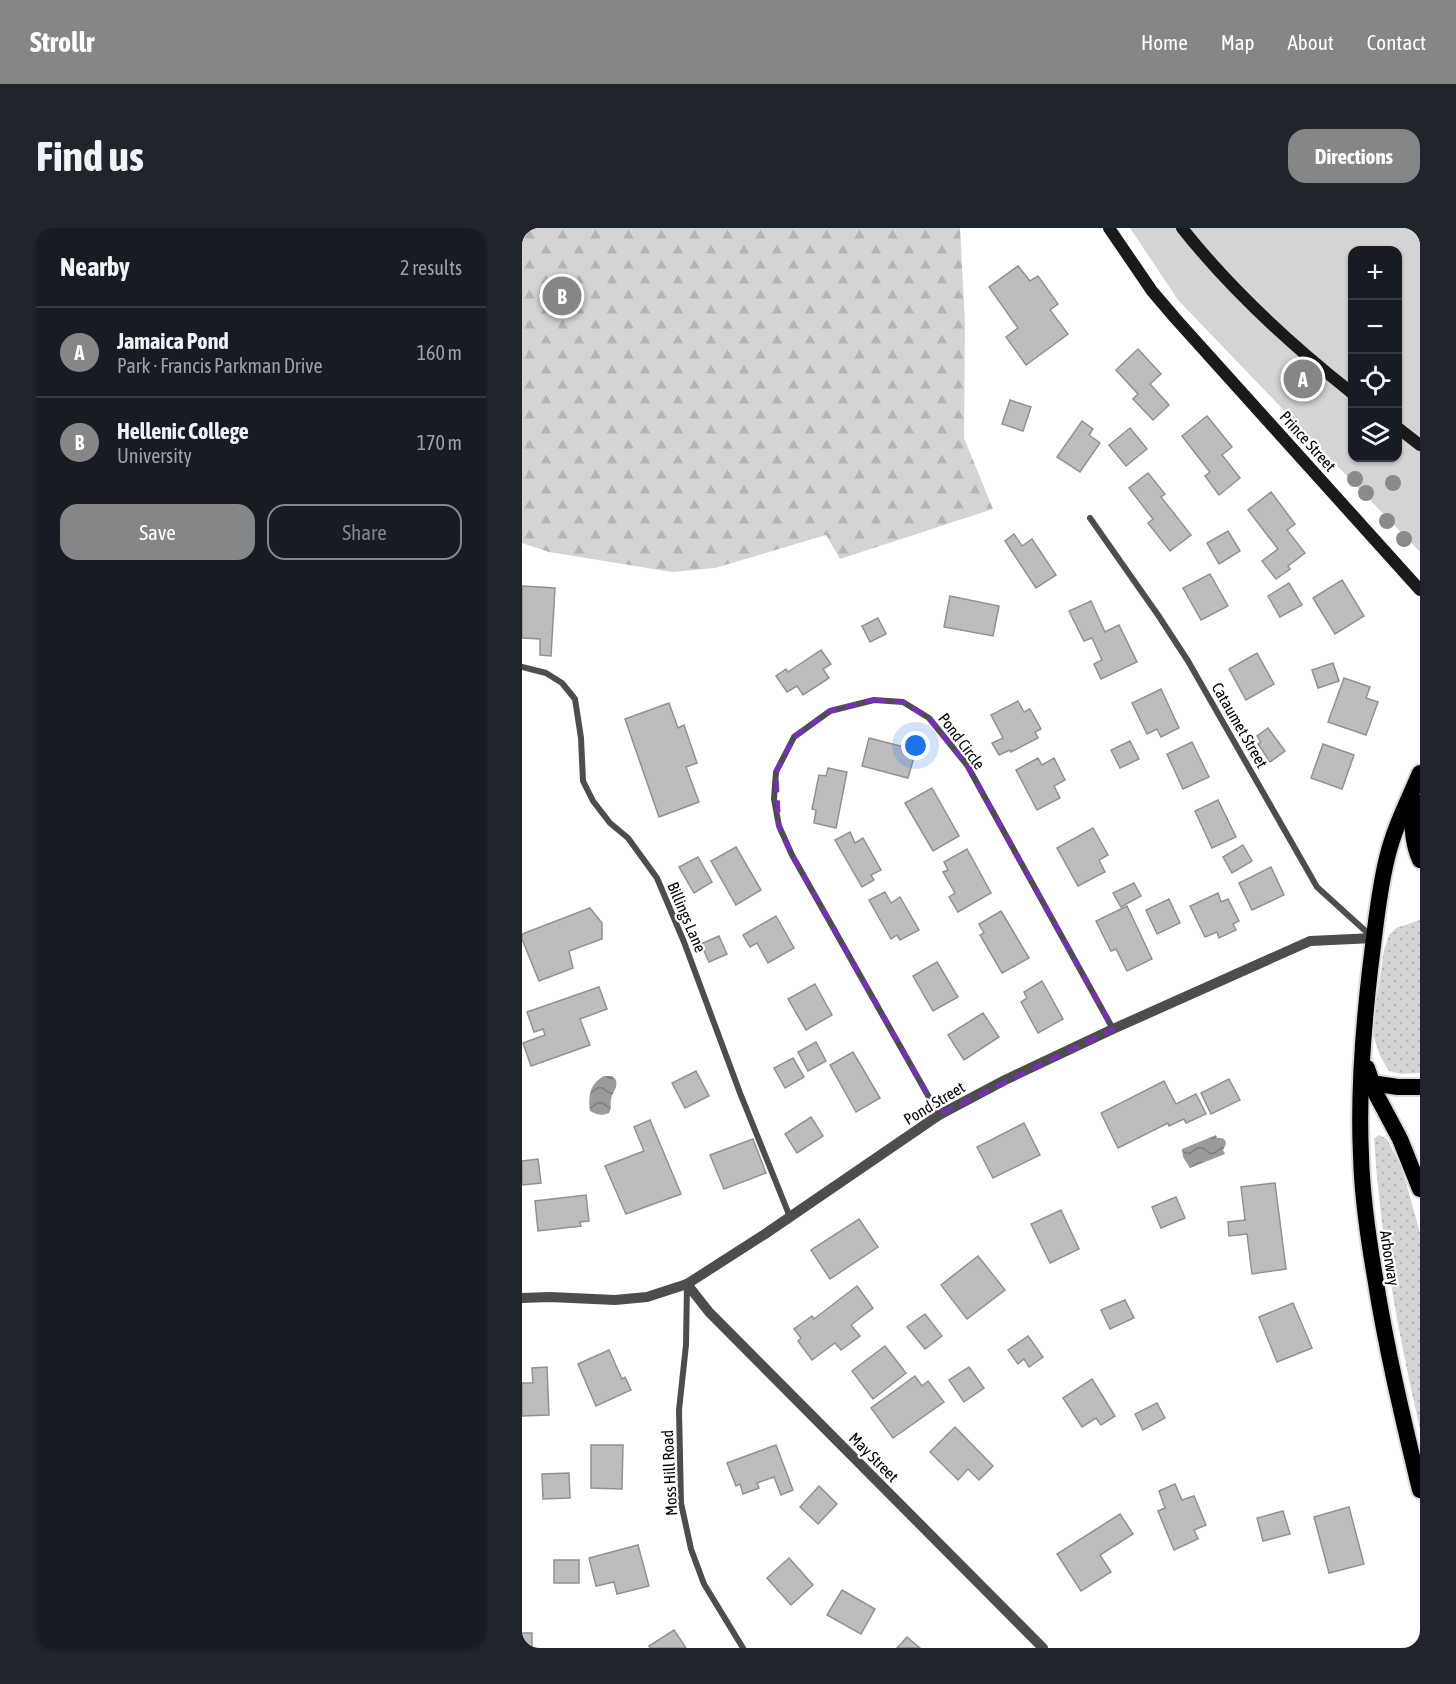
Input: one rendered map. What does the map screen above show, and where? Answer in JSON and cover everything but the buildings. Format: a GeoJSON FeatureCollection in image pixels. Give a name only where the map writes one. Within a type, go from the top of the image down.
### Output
{"type":"FeatureCollection","features":[{"type":"Feature","properties":{"kind":"highway","name":"Arborway"},"geometry":{"type":"LineString","coordinates":[[1417,780],[1396,827],[1386,858],[1379,895],[1365,1028],[1360,1133],[1366,1219],[1385,1336],[1420,1490]]}},
{"type":"Feature","properties":{"kind":"highway"},"geometry":{"type":"LineString","coordinates":[[1417,780],[1412,824],[1420,860]]}},
{"type":"Feature","properties":{"kind":"highway","name":"Arborway"},"geometry":{"type":"LineString","coordinates":[[1365,1028],[1365,1056],[1371,1083],[1401,1139],[1420,1189]]}},
{"type":"Feature","properties":{"kind":"highway"},"geometry":{"type":"LineString","coordinates":[[1371,1083],[1420,1087]]}},
{"type":"Feature","properties":{"kind":"main road","name":"Prince Street"},"geometry":{"type":"LineString","coordinates":[[1109,228],[1136,269],[1167,309],[1420,590]]}},
{"type":"Feature","properties":{"kind":"main road"},"geometry":{"type":"LineString","coordinates":[[1182,228],[1244,299],[1301,351],[1348,389]]}},
{"type":"Feature","properties":{"kind":"main road"},"geometry":{"type":"LineString","coordinates":[[1402,431],[1420,445]]}},
{"type":"Feature","properties":{"kind":"street","name":"Cataumet Street"},"geometry":{"type":"LineString","coordinates":[[1090,518],[1188,661],[1317,887],[1374,938]]}},
{"type":"Feature","properties":{"kind":"street","name":"Billings Lane"},"geometry":{"type":"LineString","coordinates":[[522,667],[546,673],[562,682],[575,699],[584,781],[592,801],[610,823],[628,838],[657,878],[790,1217]]}},
{"type":"Feature","properties":{"kind":"street","name":"Pond Circle"},"geometry":{"type":"LineString","coordinates":[[939,1115],[792,855],[779,826],[774,799],[776,772],[794,737],[830,711],[874,700],[903,702],[929,718],[967,765],[1113,1029]]}},
{"type":"Feature","properties":{"kind":"street","name":"Pond Street"},"geometry":{"type":"LineString","coordinates":[[522,1298],[615,1300],[647,1297],[687,1284],[939,1115],[1005,1080],[1310,940],[1374,938]]}},
{"type":"Feature","properties":{"kind":"street","name":"Moss Hill Road"},"geometry":{"type":"LineString","coordinates":[[687,1284],[686,1345],[679,1410],[681,1503],[691,1549],[704,1584],[742,1648]]}},
{"type":"Feature","properties":{"kind":"street","name":"May Street"},"geometry":{"type":"LineString","coordinates":[[687,1284],[709,1312],[1043,1648]]}},
{"type":"Feature","properties":{"kind":"highlighted area"},"geometry":{"type":"Polygon","coordinates":[[[874,700],[903,702],[929,718],[967,765],[1113,1029],[939,1115],[792,855],[779,826],[776,772],[794,737],[830,711],[874,700]]]}},
{"type":"Feature","properties":{"kind":"green space"},"geometry":{"type":"Polygon","coordinates":[[[522,228],[960,228],[965,323],[964,438],[993,509],[840,559],[826,535],[715,568],[672,572],[549,552],[522,543],[522,228]]]}},
{"type":"Feature","properties":{"kind":"green space"},"geometry":{"type":"Polygon","coordinates":[[[1130,228],[1420,228],[1420,552],[1178,300],[1130,228]]]}},
{"type":"Feature","properties":{"kind":"green space"},"geometry":{"type":"Polygon","coordinates":[[[1420,920],[1420,1073],[1401,1074],[1389,1071],[1380,1056],[1372,1031],[1384,950],[1389,935],[1396,928],[1420,920]]]}},
{"type":"Feature","properties":{"kind":"green space"},"geometry":{"type":"Polygon","coordinates":[[[1379,1135],[1387,1139],[1402,1168],[1420,1233],[1420,1429],[1397,1321],[1385,1248],[1374,1138],[1379,1135]]]}},
{"type":"Feature","properties":{"kind":"water"},"geometry":{"type":"Polygon","coordinates":[[[604,1076],[612,1076],[616,1080],[616,1085],[609,1113],[600,1115],[590,1111],[589,1100],[593,1086],[604,1076]]]}},
{"type":"Feature","properties":{"kind":"water"},"geometry":{"type":"Polygon","coordinates":[[[1216,1135],[1217,1138],[1225,1140],[1223,1150],[1225,1154],[1190,1168],[1183,1157],[1182,1149],[1216,1135]]]}},
{"type":"Feature","properties":{"kind":"place","name":"Hellenic College"},"geometry":{"type":"Point","coordinates":[562,296]}},
{"type":"Feature","properties":{"kind":"place","name":"Jamaica Pond"},"geometry":{"type":"Point","coordinates":[1303,379]}}]}
